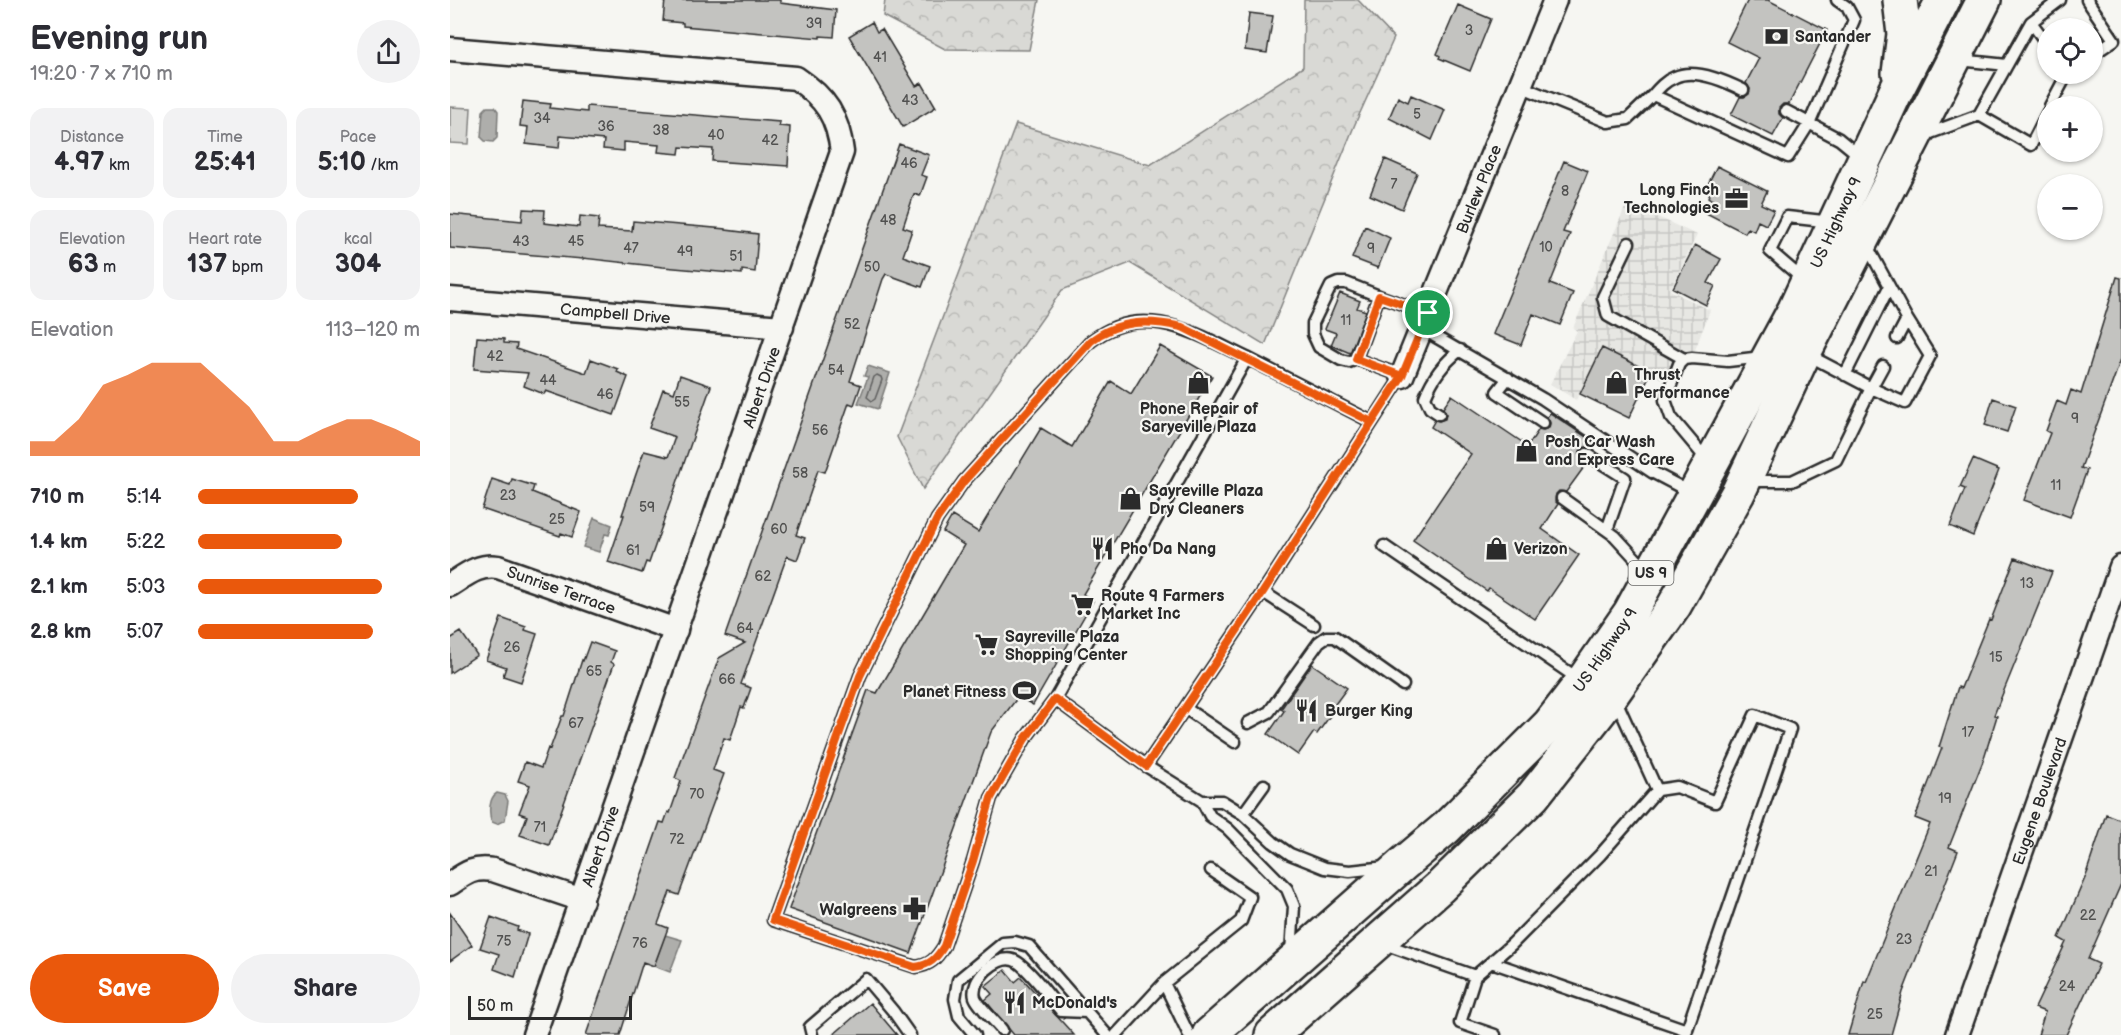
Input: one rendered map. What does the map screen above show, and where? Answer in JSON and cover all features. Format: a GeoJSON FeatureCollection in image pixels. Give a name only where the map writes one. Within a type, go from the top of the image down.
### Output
{"type":"FeatureCollection","features":[{"type":"Feature","properties":{"kind":"highway"},"geometry":{"type":"LineString","coordinates":[[1896,91],[1904,34],[1900,0]]}},
{"type":"Feature","properties":{"kind":"highway","name":"US Highway 9"},"geometry":{"type":"LineString","coordinates":[[1272,1035],[1441,886],[1533,796],[1613,693],[1674,606],[1743,481],[1804,353],[1849,230],[1864,159],[1943,0]]}},
{"type":"Feature","properties":{"kind":"highway"},"geometry":{"type":"LineString","coordinates":[[1979,9],[2002,0]]}},
{"type":"Feature","properties":{"kind":"highway","name":"US Highway 9"},"geometry":{"type":"LineString","coordinates":[[1209,1035],[1446,828],[1549,725],[1583,681],[1630,613],[1807,283],[1849,230],[1912,140],[1979,9]]}},
{"type":"Feature","properties":{"kind":"street","name":"Burlew Place"},"geometry":{"type":"LineString","coordinates":[[1402,376],[1555,0]]}},
{"type":"Feature","properties":{"kind":"street","name":"Albert Drive"},"geometry":{"type":"LineString","coordinates":[[450,49],[796,78],[810,87],[829,108],[836,121],[842,152],[534,1035]]}},
{"type":"Feature","properties":{"kind":"street","name":"Campbell Drive"},"geometry":{"type":"LineString","coordinates":[[450,299],[782,327]]}},
{"type":"Feature","properties":{"kind":"street","name":"Sunrise Terrace"},"geometry":{"type":"LineString","coordinates":[[450,585],[473,570],[486,565],[498,567],[676,630]]}},
{"type":"Feature","properties":{"kind":"street","name":"Eugene Boulevard"},"geometry":{"type":"LineString","coordinates":[[1957,1035],[2117,594],[2121,567]]}},
{"type":"Feature","properties":{"kind":"street"},"geometry":{"type":"LineString","coordinates":[[450,884],[465,873],[478,868],[493,870],[582,900]]}},
{"type":"Feature","properties":{"kind":"lane"},"geometry":{"type":"LineString","coordinates":[[1653,95],[1788,157],[1810,122],[1854,20],[1847,7],[1837,0]]}},
{"type":"Feature","properties":{"kind":"lane"},"geometry":{"type":"LineString","coordinates":[[1912,140],[1979,115],[2031,22],[2060,0]]}},
{"type":"Feature","properties":{"kind":"lane"},"geometry":{"type":"LineString","coordinates":[[2087,0],[2099,18]]}},
{"type":"Feature","properties":{"kind":"lane"},"geometry":{"type":"LineString","coordinates":[[2031,22],[2037,30]]}},
{"type":"Feature","properties":{"kind":"lane"},"geometry":{"type":"LineString","coordinates":[[2103,24],[2114,40],[2103,48]]}},
{"type":"Feature","properties":{"kind":"lane"},"geometry":{"type":"LineString","coordinates":[[1953,60],[2007,65]]}},
{"type":"Feature","properties":{"kind":"lane"},"geometry":{"type":"LineString","coordinates":[[1520,86],[1608,122],[1628,120],[1663,83],[1677,75],[1701,75],[1726,81],[1743,90]]}},
{"type":"Feature","properties":{"kind":"lane"},"geometry":{"type":"LineString","coordinates":[[1786,111],[1839,139],[1864,159]]}},
{"type":"Feature","properties":{"kind":"lane"},"geometry":{"type":"LineString","coordinates":[[1979,115],[2031,145],[2037,133]]}},
{"type":"Feature","properties":{"kind":"lane"},"geometry":{"type":"LineString","coordinates":[[1804,353],[1905,403],[1930,356],[1889,287],[1849,230],[1787,218],[1770,250],[1807,283]]}},
{"type":"Feature","properties":{"kind":"lane"},"geometry":{"type":"LineString","coordinates":[[1629,243],[1603,297],[1608,316],[1684,359]]}},
{"type":"Feature","properties":{"kind":"lane"},"geometry":{"type":"LineString","coordinates":[[1146,766],[1263,592],[1402,376],[1356,359],[1349,362],[1341,360],[1319,346],[1313,334],[1313,323],[1331,286],[1346,283],[1379,296],[1425,321],[1460,350],[1543,399],[1652,472],[1695,494]]}},
{"type":"Feature","properties":{"kind":"lane"},"geometry":{"type":"LineString","coordinates":[[1845,375],[1889,287]]}},
{"type":"Feature","properties":{"kind":"lane"},"geometry":{"type":"LineString","coordinates":[[1356,359],[1379,296]]}},
{"type":"Feature","properties":{"kind":"lane"},"geometry":{"type":"LineString","coordinates":[[1897,339],[1907,320]]}},
{"type":"Feature","properties":{"kind":"lane"},"geometry":{"type":"LineString","coordinates":[[1247,358],[1055,699],[1025,739],[991,798],[973,861],[944,946],[937,957],[927,966],[915,967],[773,920],[860,676],[937,519],[964,481],[1091,341],[1112,328],[1135,322],[1157,322],[1182,327],[1247,358],[1372,422]]}},
{"type":"Feature","properties":{"kind":"lane"},"geometry":{"type":"LineString","coordinates":[[1439,414],[1430,408],[1425,397],[1432,379],[1442,365],[1460,350]]}},
{"type":"Feature","properties":{"kind":"lane"},"geometry":{"type":"LineString","coordinates":[[1710,464],[1671,417],[1665,400],[1679,364],[1684,359],[1692,358],[1728,361],[1768,356]]}},
{"type":"Feature","properties":{"kind":"lane"},"geometry":{"type":"LineString","coordinates":[[1743,481],[1792,481],[1836,460],[1883,366]]}},
{"type":"Feature","properties":{"kind":"lane"},"geometry":{"type":"LineString","coordinates":[[1508,378],[1497,392],[1543,423]]}},
{"type":"Feature","properties":{"kind":"lane"},"geometry":{"type":"LineString","coordinates":[[1587,454],[1625,478],[1607,530]]}},
{"type":"Feature","properties":{"kind":"lane"},"geometry":{"type":"LineString","coordinates":[[1562,498],[1615,536],[1651,575]]}},
{"type":"Feature","properties":{"kind":"lane"},"geometry":{"type":"LineString","coordinates":[[1384,546],[1583,681]]}},
{"type":"Feature","properties":{"kind":"lane"},"geometry":{"type":"LineString","coordinates":[[1263,592],[1314,625]]}},
{"type":"Feature","properties":{"kind":"lane"},"geometry":{"type":"LineString","coordinates":[[1248,723],[1269,712],[1319,642],[1326,637],[1335,637],[1403,684]]}},
{"type":"Feature","properties":{"kind":"lane"},"geometry":{"type":"LineString","coordinates":[[1613,693],[1657,790]]}},
{"type":"Feature","properties":{"kind":"lane"},"geometry":{"type":"LineString","coordinates":[[1055,699],[1146,766],[1202,801],[1210,816],[1228,829],[1287,889],[1294,906],[1291,964]]}},
{"type":"Feature","properties":{"kind":"lane"},"geometry":{"type":"LineString","coordinates":[[1185,708],[1235,742]]}},
{"type":"Feature","properties":{"kind":"lane"},"geometry":{"type":"LineString","coordinates":[[1491,962],[1686,1032],[1790,729],[1755,715],[1715,802],[1677,787],[1657,790],[1599,855],[1512,944],[1491,962],[1475,976],[1460,1023],[1495,1035]]}},
{"type":"Feature","properties":{"kind":"lane"},"geometry":{"type":"LineString","coordinates":[[1243,814],[1264,785]]}},
{"type":"Feature","properties":{"kind":"lane"},"geometry":{"type":"LineString","coordinates":[[1202,801],[1222,801],[1243,814],[1273,842],[1305,861],[1324,868],[1350,871],[1402,865]]}},
{"type":"Feature","properties":{"kind":"lane"},"geometry":{"type":"LineString","coordinates":[[1116,1035],[1164,983],[1241,921],[1250,897],[1211,870]]}},
{"type":"Feature","properties":{"kind":"lane"},"geometry":{"type":"LineString","coordinates":[[975,1035],[959,1016],[955,999],[958,980],[1003,943],[1015,942],[1029,946],[1107,1035]]}},
{"type":"Feature","properties":{"kind":"lane"},"geometry":{"type":"LineString","coordinates":[[1378,942],[1475,976]]}},
{"type":"Feature","properties":{"kind":"lane"},"geometry":{"type":"LineString","coordinates":[[1002,1030],[975,998],[975,985],[980,977],[1000,961],[1013,960],[1025,968],[1061,1011],[1087,1012]]}},
{"type":"Feature","properties":{"kind":"lane"},"geometry":{"type":"LineString","coordinates":[[812,1035],[810,1027],[866,979],[910,1035]]}},
{"type":"Feature","properties":{"kind":"lane"},"geometry":{"type":"LineString","coordinates":[[1164,983],[1189,1035]]}},
{"type":"Feature","properties":{"kind":"shaded area"},"geometry":{"type":"Polygon","coordinates":[[[1627,203],[1697,235],[1670,290],[1710,310],[1692,358],[1684,359],[1672,384],[1603,349],[1576,400],[1550,384],[1577,331],[1573,328],[1627,203]]]}},
{"type":"Feature","properties":{"kind":"green space"},"geometry":{"type":"Polygon","coordinates":[[[885,0],[1039,0],[1029,50],[945,49],[883,16],[885,0]]]}},
{"type":"Feature","properties":{"kind":"green space"},"geometry":{"type":"Polygon","coordinates":[[[1304,0],[1358,0],[1394,38],[1355,124],[1265,345],[1130,263],[1062,290],[923,489],[897,437],[1016,124],[1150,165],[1303,67],[1304,0]]]}},
{"type":"Feature","properties":{"kind":"green space"},"geometry":{"type":"Polygon","coordinates":[[[450,107],[471,108],[469,144],[450,143],[450,107]]]}},
{"type":"Feature","properties":{"kind":"water"},"geometry":{"type":"Polygon","coordinates":[[[487,107],[495,107],[498,111],[497,138],[493,142],[485,141],[481,137],[483,111],[487,107]]]}},
{"type":"Feature","properties":{"kind":"water"},"geometry":{"type":"Polygon","coordinates":[[[868,366],[890,373],[878,409],[858,403],[868,377],[864,376],[868,366]]]}},
{"type":"Feature","properties":{"kind":"water"},"geometry":{"type":"Polygon","coordinates":[[[594,518],[612,525],[609,535],[605,534],[599,552],[583,547],[594,518]]]}},
{"type":"Feature","properties":{"kind":"water"},"geometry":{"type":"Polygon","coordinates":[[[497,793],[505,795],[508,801],[505,820],[497,824],[492,822],[490,810],[492,798],[497,793]]]}},
{"type":"Feature","properties":{"kind":"water"},"geometry":{"type":"Polygon","coordinates":[[[665,935],[682,940],[670,972],[654,966],[665,935]]]}},
{"type":"Feature","properties":{"kind":"building"},"geometry":{"type":"Polygon","coordinates":[[[665,0],[780,0],[780,3],[836,10],[834,37],[820,36],[820,38],[683,26],[683,23],[663,21],[665,0]]]}},
{"type":"Feature","properties":{"kind":"building","name":"Santander"},"geometry":{"type":"Polygon","coordinates":[[[1748,0],[1768,0],[1827,30],[1789,104],[1783,104],[1779,108],[1779,114],[1783,118],[1773,136],[1731,115],[1740,97],[1749,94],[1750,89],[1746,83],[1759,58],[1727,42],[1748,0]]]}},
{"type":"Feature","properties":{"kind":"building"},"geometry":{"type":"Polygon","coordinates":[[[1458,5],[1491,19],[1470,71],[1439,58],[1437,54],[1458,5]]]}},
{"type":"Feature","properties":{"kind":"building"},"geometry":{"type":"Polygon","coordinates":[[[1249,13],[1273,16],[1267,53],[1245,50],[1249,13]]]}},
{"type":"Feature","properties":{"kind":"building"},"geometry":{"type":"Polygon","coordinates":[[[872,22],[877,32],[882,29],[916,86],[922,83],[936,107],[903,127],[849,36],[872,22]]]}},
{"type":"Feature","properties":{"kind":"building"},"geometry":{"type":"Polygon","coordinates":[[[1411,95],[1445,110],[1432,140],[1389,118],[1398,97],[1408,102],[1411,95]]]}},
{"type":"Feature","properties":{"kind":"building"},"geometry":{"type":"Polygon","coordinates":[[[523,101],[551,104],[550,108],[587,112],[587,106],[780,122],[779,126],[790,127],[788,166],[712,161],[713,149],[680,147],[679,154],[658,152],[659,145],[624,142],[624,151],[603,149],[604,140],[560,136],[559,148],[526,144],[528,127],[520,126],[523,101]]]}},
{"type":"Feature","properties":{"kind":"building"},"geometry":{"type":"Polygon","coordinates":[[[899,144],[929,155],[921,175],[927,177],[920,196],[914,194],[903,227],[912,230],[903,256],[930,266],[922,287],[886,274],[883,279],[850,381],[861,385],[854,405],[849,403],[825,472],[818,470],[796,535],[805,538],[797,560],[787,556],[741,684],[751,688],[744,708],[741,707],[730,740],[724,738],[713,770],[724,774],[679,895],[670,892],[658,924],[668,928],[654,966],[643,962],[620,1035],[586,1035],[660,822],[664,823],[668,812],[670,813],[681,781],[675,778],[719,658],[745,643],[725,636],[899,144]]]}},
{"type":"Feature","properties":{"kind":"building"},"geometry":{"type":"Polygon","coordinates":[[[1385,159],[1417,173],[1402,209],[1370,195],[1385,159]]]}},
{"type":"Feature","properties":{"kind":"building"},"geometry":{"type":"Polygon","coordinates":[[[1564,161],[1588,171],[1563,232],[1570,234],[1550,284],[1573,293],[1560,325],[1533,314],[1521,345],[1493,334],[1564,161]]]}},
{"type":"Feature","properties":{"kind":"building","name":"Long Finch Technologies"},"geometry":{"type":"Polygon","coordinates":[[[1717,166],[1767,191],[1761,204],[1774,210],[1766,225],[1758,221],[1754,231],[1748,228],[1745,233],[1706,213],[1712,200],[1708,197],[1713,186],[1708,184],[1717,166]]]}},
{"type":"Feature","properties":{"kind":"building"},"geometry":{"type":"Polygon","coordinates":[[[523,209],[545,210],[544,223],[579,227],[580,216],[599,218],[598,229],[632,231],[633,221],[758,234],[755,272],[742,270],[742,274],[583,258],[450,248],[450,214],[522,221],[523,209]]]}},
{"type":"Feature","properties":{"kind":"building"},"geometry":{"type":"Polygon","coordinates":[[[1365,226],[1390,238],[1378,268],[1352,258],[1365,226]]]}},
{"type":"Feature","properties":{"kind":"building"},"geometry":{"type":"Polygon","coordinates":[[[1695,245],[1721,259],[1708,283],[1715,286],[1706,305],[1673,288],[1695,245]]]}},
{"type":"Feature","properties":{"kind":"building"},"geometry":{"type":"Polygon","coordinates":[[[2117,277],[2121,278],[2121,359],[2081,468],[2087,470],[2070,517],[2024,500],[2050,433],[2046,431],[2057,401],[2066,405],[2071,390],[2081,394],[2117,277]]]}},
{"type":"Feature","properties":{"kind":"building"},"geometry":{"type":"Polygon","coordinates":[[[1340,293],[1360,301],[1357,308],[1366,311],[1350,353],[1331,345],[1336,333],[1325,329],[1340,293]]]}},
{"type":"Feature","properties":{"kind":"building"},"geometry":{"type":"Polygon","coordinates":[[[477,337],[504,339],[504,343],[517,344],[516,349],[586,373],[591,359],[618,369],[617,372],[628,377],[614,415],[546,391],[544,394],[524,386],[528,373],[474,369],[477,337]]]}},
{"type":"Feature","properties":{"kind":"building","name":"Sayreville Plaza Shopping Center"},"geometry":{"type":"Polygon","coordinates":[[[1160,346],[1212,376],[1083,594],[1093,601],[1033,705],[1018,697],[991,732],[911,953],[789,909],[868,690],[877,693],[964,545],[943,532],[952,516],[978,532],[1041,428],[1072,447],[1111,381],[1131,394],[1160,346]]]}},
{"type":"Feature","properties":{"kind":"building","name":"Thrust Performance"},"geometry":{"type":"Polygon","coordinates":[[[1602,348],[1651,372],[1629,418],[1580,394],[1602,348]]]}},
{"type":"Feature","properties":{"kind":"building"},"geometry":{"type":"Polygon","coordinates":[[[680,375],[711,386],[649,563],[646,562],[642,573],[608,562],[644,451],[668,457],[675,437],[649,428],[663,389],[674,393],[680,375]]]}},
{"type":"Feature","properties":{"kind":"building"},"geometry":{"type":"Polygon","coordinates":[[[1452,395],[1528,446],[1539,429],[1549,428],[1550,423],[1547,417],[1550,413],[1595,443],[1591,448],[1584,447],[1580,451],[1580,457],[1587,463],[1566,492],[1559,491],[1556,494],[1555,501],[1558,504],[1542,529],[1579,555],[1535,619],[1489,588],[1487,591],[1413,540],[1471,454],[1431,427],[1435,420],[1445,419],[1446,414],[1443,408],[1452,395]]]}},
{"type":"Feature","properties":{"kind":"building"},"geometry":{"type":"Polygon","coordinates":[[[1993,398],[2016,406],[2007,432],[1985,425],[1993,398]]]}},
{"type":"Feature","properties":{"kind":"building"},"geometry":{"type":"Polygon","coordinates":[[[1973,459],[1999,470],[1973,536],[1950,526],[1965,489],[1960,487],[1973,459]]]}},
{"type":"Feature","properties":{"kind":"building"},"geometry":{"type":"Polygon","coordinates":[[[492,479],[510,485],[512,479],[534,486],[532,492],[581,512],[572,537],[561,533],[560,536],[482,509],[492,479]]]}},
{"type":"Feature","properties":{"kind":"building"},"geometry":{"type":"Polygon","coordinates":[[[2015,558],[2052,572],[1994,715],[1997,716],[1983,761],[1949,847],[1958,851],[1903,992],[1891,1035],[1848,1035],[1864,981],[1866,982],[1930,824],[1915,818],[1942,748],[1939,747],[1958,687],[1961,688],[2015,558]]]}},
{"type":"Feature","properties":{"kind":"building"},"geometry":{"type":"Polygon","coordinates":[[[501,618],[526,627],[525,630],[537,634],[521,682],[503,676],[506,667],[486,660],[501,618]]]}},
{"type":"Feature","properties":{"kind":"building"},"geometry":{"type":"Polygon","coordinates":[[[461,632],[477,655],[450,673],[450,639],[461,632]]]}},
{"type":"Feature","properties":{"kind":"building"},"geometry":{"type":"Polygon","coordinates":[[[590,642],[615,651],[611,662],[614,664],[549,845],[520,835],[527,816],[519,813],[530,785],[518,781],[525,762],[541,768],[562,716],[564,716],[590,642]]]}},
{"type":"Feature","properties":{"kind":"building","name":"Burger King"},"geometry":{"type":"Polygon","coordinates":[[[1312,664],[1347,688],[1317,734],[1314,732],[1298,755],[1268,734],[1284,711],[1281,709],[1312,664]]]}},
{"type":"Feature","properties":{"kind":"building"},"geometry":{"type":"Polygon","coordinates":[[[2106,814],[2121,820],[2121,884],[2088,959],[2099,964],[2066,1035],[2038,1035],[2045,1012],[2035,1008],[2066,942],[2059,938],[2088,871],[2106,814]]]}},
{"type":"Feature","properties":{"kind":"building"},"geometry":{"type":"Polygon","coordinates":[[[450,913],[472,945],[450,961],[450,913]]]}},
{"type":"Feature","properties":{"kind":"building"},"geometry":{"type":"Polygon","coordinates":[[[491,917],[518,927],[517,930],[528,934],[515,977],[494,969],[499,954],[480,948],[491,917]]]}},
{"type":"Feature","properties":{"kind":"building","name":"McDonald's"},"geometry":{"type":"Polygon","coordinates":[[[1005,970],[1015,982],[1021,977],[1074,1035],[1014,1035],[985,1000],[992,994],[985,986],[1005,970]]]}},
{"type":"Feature","properties":{"kind":"building"},"geometry":{"type":"Polygon","coordinates":[[[870,1003],[897,1035],[833,1035],[870,1003]]]}},
{"type":"Feature","properties":{"kind":"place","name":"Santander"},"geometry":{"type":"Point","coordinates":[1777,36]}},
{"type":"Feature","properties":{"kind":"place","name":"Long Finch Technologies"},"geometry":{"type":"Point","coordinates":[1737,198]}},
{"type":"Feature","properties":{"kind":"place","name":"Phone Repair of Saryeville Plaza"},"geometry":{"type":"Point","coordinates":[1199,383]}},
{"type":"Feature","properties":{"kind":"place","name":"Thrust Performance"},"geometry":{"type":"Point","coordinates":[1616,383]}},
{"type":"Feature","properties":{"kind":"place","name":"Posh Car Wash and Express Care"},"geometry":{"type":"Point","coordinates":[1527,450]}},
{"type":"Feature","properties":{"kind":"place","name":"Sayreville Plaza Dry Cleaners"},"geometry":{"type":"Point","coordinates":[1131,499]}},
{"type":"Feature","properties":{"kind":"place","name":"Pho Da Nang"},"geometry":{"type":"Point","coordinates":[1102,548]}},
{"type":"Feature","properties":{"kind":"place","name":"Verizon"},"geometry":{"type":"Point","coordinates":[1496,548]}},
{"type":"Feature","properties":{"kind":"place","name":"Route 9 Farmers Market Inc"},"geometry":{"type":"Point","coordinates":[1083,604]}},
{"type":"Feature","properties":{"kind":"place","name":"Sayreville Plaza Shopping Center"},"geometry":{"type":"Point","coordinates":[987,645]}},
{"type":"Feature","properties":{"kind":"place","name":"Planet Fitness"},"geometry":{"type":"Point","coordinates":[1024,691]}},
{"type":"Feature","properties":{"kind":"place","name":"Burger King"},"geometry":{"type":"Point","coordinates":[1307,710]}},
{"type":"Feature","properties":{"kind":"place","name":"Walgreens"},"geometry":{"type":"Point","coordinates":[915,909]}},
{"type":"Feature","properties":{"kind":"place","name":"McDonald's"},"geometry":{"type":"Point","coordinates":[1014,1002]}},
{"type":"Feature","properties":{"kind":"route"},"geometry":{"type":"LineString","coordinates":[[1428,313],[1379,296],[1356,359],[1402,376],[1263,592],[1146,766],[1055,699],[1025,739],[991,798],[973,861],[944,946],[927,966],[915,967],[773,920],[860,676],[937,519],[964,481],[1091,341],[1112,328],[1135,322],[1157,322],[1182,327],[1372,422],[1402,376],[1428,313]]}}]}
